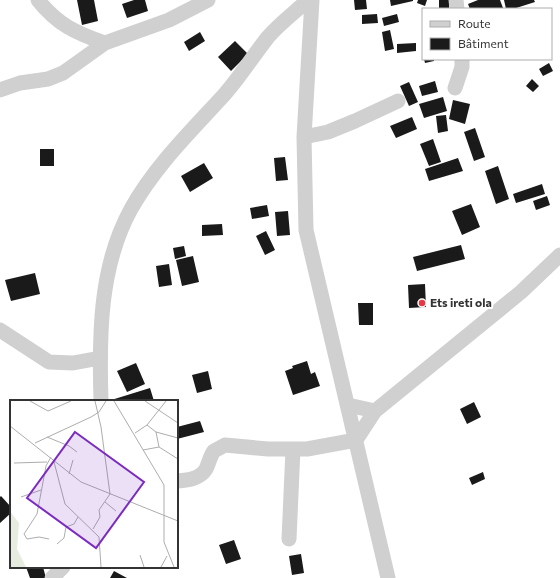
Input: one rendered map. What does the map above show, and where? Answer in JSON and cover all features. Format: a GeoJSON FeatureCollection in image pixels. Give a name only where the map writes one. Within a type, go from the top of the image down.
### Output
{"type":"FeatureCollection","features":[{"type":"Feature","properties":{"kind":"street"},"geometry":{"type":"LineString","coordinates":[[38,0],[46,10],[60,22],[79,34],[105,43]]}},
{"type":"Feature","properties":{"kind":"street"},"geometry":{"type":"LineString","coordinates":[[0,90],[20,83],[48,79],[63,74],[105,43],[169,20],[208,0]]}},
{"type":"Feature","properties":{"kind":"street"},"geometry":{"type":"LineString","coordinates":[[102,400],[100,325],[107,277],[121,230],[131,210],[150,180],[168,156],[231,86],[269,36],[308,0]]}},
{"type":"Feature","properties":{"kind":"street"},"geometry":{"type":"LineString","coordinates":[[312,0],[304,137],[306,230],[388,578]]}},
{"type":"Feature","properties":{"kind":"street"},"geometry":{"type":"LineString","coordinates":[[455,88],[462,67],[462,60]]}},
{"type":"Feature","properties":{"kind":"street"},"geometry":{"type":"LineString","coordinates":[[304,137],[328,132],[355,122],[398,101]]}},
{"type":"Feature","properties":{"kind":"street"},"geometry":{"type":"LineString","coordinates":[[178,481],[188,480],[200,476],[206,469],[214,451],[225,445],[268,449],[307,449],[356,440],[376,411],[520,292],[560,255]]}},
{"type":"Feature","properties":{"kind":"street"},"geometry":{"type":"LineString","coordinates":[[0,330],[49,362],[73,363],[100,358]]}},
{"type":"Feature","properties":{"kind":"street"},"geometry":{"type":"LineString","coordinates":[[348,405],[376,411]]}},
{"type":"Feature","properties":{"kind":"street"},"geometry":{"type":"LineString","coordinates":[[289,539],[293,449]]}},
{"type":"Feature","properties":{"kind":"street"},"geometry":{"type":"LineString","coordinates":[[52,578],[62,568]]}},
{"type":"Feature","properties":{"kind":"building"},"geometry":{"type":"Polygon","coordinates":[[[77,0],[94,0],[98,21],[82,25],[77,0]]]}},
{"type":"Feature","properties":{"kind":"building"},"geometry":{"type":"Polygon","coordinates":[[[134,0],[145,0],[148,11],[127,18],[122,4],[134,0]]]}},
{"type":"Feature","properties":{"kind":"building"},"geometry":{"type":"Polygon","coordinates":[[[354,0],[366,0],[367,9],[355,10],[354,0]]]}},
{"type":"Feature","properties":{"kind":"building"},"geometry":{"type":"Polygon","coordinates":[[[390,0],[413,0],[413,1],[391,6],[390,0]]]}},
{"type":"Feature","properties":{"kind":"building"},"geometry":{"type":"Polygon","coordinates":[[[418,0],[427,0],[425,6],[417,3],[418,0]]]}},
{"type":"Feature","properties":{"kind":"building"},"geometry":{"type":"Polygon","coordinates":[[[439,0],[449,0],[449,8],[439,8],[439,0]]]}},
{"type":"Feature","properties":{"kind":"building"},"geometry":{"type":"Polygon","coordinates":[[[478,0],[500,0],[503,8],[470,8],[468,4],[478,0]]]}},
{"type":"Feature","properties":{"kind":"building"},"geometry":{"type":"Polygon","coordinates":[[[504,0],[534,0],[535,2],[516,8],[506,8],[504,0]]]}},
{"type":"Feature","properties":{"kind":"building"},"geometry":{"type":"Polygon","coordinates":[[[377,14],[378,23],[362,24],[362,15],[377,14]]]}},
{"type":"Feature","properties":{"kind":"building"},"geometry":{"type":"Polygon","coordinates":[[[397,14],[399,22],[384,26],[382,18],[397,14]]]}},
{"type":"Feature","properties":{"kind":"building"},"geometry":{"type":"Polygon","coordinates":[[[390,30],[394,49],[385,51],[382,32],[390,30]]]}},
{"type":"Feature","properties":{"kind":"building"},"geometry":{"type":"Polygon","coordinates":[[[200,32],[205,41],[189,51],[184,42],[200,32]]]}},
{"type":"Feature","properties":{"kind":"building"},"geometry":{"type":"Polygon","coordinates":[[[235,41],[248,54],[231,71],[218,57],[235,41]]]}},
{"type":"Feature","properties":{"kind":"building"},"geometry":{"type":"Polygon","coordinates":[[[416,43],[416,51],[397,53],[397,44],[416,43]]]}},
{"type":"Feature","properties":{"kind":"building"},"geometry":{"type":"Polygon","coordinates":[[[424,60],[434,60],[434,61],[425,63],[424,60]]]}},
{"type":"Feature","properties":{"kind":"building"},"geometry":{"type":"Polygon","coordinates":[[[549,63],[553,71],[543,76],[539,69],[549,63]]]}},
{"type":"Feature","properties":{"kind":"building"},"geometry":{"type":"Polygon","coordinates":[[[532,79],[539,86],[533,92],[526,86],[532,79]]]}},
{"type":"Feature","properties":{"kind":"building"},"geometry":{"type":"Polygon","coordinates":[[[435,81],[438,92],[422,96],[419,86],[435,81]]]}},
{"type":"Feature","properties":{"kind":"building"},"geometry":{"type":"Polygon","coordinates":[[[409,82],[418,102],[409,106],[400,86],[409,82]]]}},
{"type":"Feature","properties":{"kind":"building"},"geometry":{"type":"Polygon","coordinates":[[[443,97],[447,111],[424,118],[419,104],[443,97]]]}},
{"type":"Feature","properties":{"kind":"building"},"geometry":{"type":"Polygon","coordinates":[[[453,100],[470,104],[465,124],[449,119],[453,100]]]}},
{"type":"Feature","properties":{"kind":"building"},"geometry":{"type":"Polygon","coordinates":[[[446,115],[448,131],[438,133],[436,116],[446,115]]]}},
{"type":"Feature","properties":{"kind":"building"},"geometry":{"type":"Polygon","coordinates":[[[412,117],[417,129],[396,138],[390,126],[412,117]]]}},
{"type":"Feature","properties":{"kind":"building"},"geometry":{"type":"Polygon","coordinates":[[[475,128],[485,157],[474,161],[464,132],[475,128]]]}},
{"type":"Feature","properties":{"kind":"building"},"geometry":{"type":"Polygon","coordinates":[[[433,139],[441,162],[429,166],[420,144],[433,139]]]}},
{"type":"Feature","properties":{"kind":"building"},"geometry":{"type":"Polygon","coordinates":[[[40,149],[54,149],[54,166],[40,166],[40,149]]]}},
{"type":"Feature","properties":{"kind":"building"},"geometry":{"type":"Polygon","coordinates":[[[285,157],[288,180],[276,181],[274,158],[285,157]]]}},
{"type":"Feature","properties":{"kind":"building"},"geometry":{"type":"Polygon","coordinates":[[[458,158],[463,171],[429,181],[425,169],[458,158]]]}},
{"type":"Feature","properties":{"kind":"building"},"geometry":{"type":"Polygon","coordinates":[[[204,163],[213,178],[190,192],[181,176],[204,163]]]}},
{"type":"Feature","properties":{"kind":"building"},"geometry":{"type":"Polygon","coordinates":[[[498,166],[509,199],[496,204],[485,171],[498,166]]]}},
{"type":"Feature","properties":{"kind":"building"},"geometry":{"type":"Polygon","coordinates":[[[542,184],[545,194],[516,203],[513,194],[542,184]]]}},
{"type":"Feature","properties":{"kind":"building"},"geometry":{"type":"Polygon","coordinates":[[[547,196],[550,205],[536,210],[533,201],[547,196]]]}},
{"type":"Feature","properties":{"kind":"building"},"geometry":{"type":"Polygon","coordinates":[[[471,204],[480,227],[462,235],[452,211],[471,204]]]}},
{"type":"Feature","properties":{"kind":"building"},"geometry":{"type":"Polygon","coordinates":[[[267,205],[269,216],[252,219],[250,208],[267,205]]]}},
{"type":"Feature","properties":{"kind":"building"},"geometry":{"type":"Polygon","coordinates":[[[288,211],[290,235],[277,236],[275,212],[288,211]]]}},
{"type":"Feature","properties":{"kind":"building"},"geometry":{"type":"Polygon","coordinates":[[[222,224],[223,235],[202,236],[202,225],[222,224]]]}},
{"type":"Feature","properties":{"kind":"building"},"geometry":{"type":"Polygon","coordinates":[[[266,231],[275,250],[265,255],[256,236],[266,231]]]}},
{"type":"Feature","properties":{"kind":"building"},"geometry":{"type":"Polygon","coordinates":[[[461,245],[465,259],[417,271],[413,257],[461,245]]]}},
{"type":"Feature","properties":{"kind":"building"},"geometry":{"type":"Polygon","coordinates":[[[184,246],[186,256],[175,259],[173,248],[184,246]]]}},
{"type":"Feature","properties":{"kind":"building"},"geometry":{"type":"Polygon","coordinates":[[[193,256],[199,282],[182,286],[176,260],[193,256]]]}},
{"type":"Feature","properties":{"kind":"building"},"geometry":{"type":"Polygon","coordinates":[[[169,264],[172,285],[159,287],[156,266],[169,264]]]}},
{"type":"Feature","properties":{"kind":"building"},"geometry":{"type":"Polygon","coordinates":[[[35,273],[40,294],[11,301],[5,280],[35,273]]]}},
{"type":"Feature","properties":{"kind":"building"},"geometry":{"type":"Polygon","coordinates":[[[425,284],[426,307],[409,308],[408,285],[425,284]]]}},
{"type":"Feature","properties":{"kind":"building"},"geometry":{"type":"Polygon","coordinates":[[[358,303],[373,303],[373,325],[359,325],[358,303]]]}},
{"type":"Feature","properties":{"kind":"building"},"geometry":{"type":"Polygon","coordinates":[[[307,361],[311,374],[315,372],[320,386],[293,395],[285,371],[293,368],[292,366],[307,361]]]}},
{"type":"Feature","properties":{"kind":"building"},"geometry":{"type":"Polygon","coordinates":[[[136,363],[145,384],[127,392],[117,371],[136,363]]]}},
{"type":"Feature","properties":{"kind":"building"},"geometry":{"type":"Polygon","coordinates":[[[208,371],[212,389],[197,393],[192,375],[208,371]]]}},
{"type":"Feature","properties":{"kind":"building"},"geometry":{"type":"Polygon","coordinates":[[[150,388],[154,400],[111,400],[150,388]]]}},
{"type":"Feature","properties":{"kind":"building"},"geometry":{"type":"Polygon","coordinates":[[[474,402],[481,417],[467,424],[460,409],[474,402]]]}},
{"type":"Feature","properties":{"kind":"building"},"geometry":{"type":"Polygon","coordinates":[[[200,421],[204,432],[178,439],[178,427],[200,421]]]}},
{"type":"Feature","properties":{"kind":"building"},"geometry":{"type":"Polygon","coordinates":[[[483,472],[485,479],[472,485],[469,478],[483,472]]]}},
{"type":"Feature","properties":{"kind":"building"},"geometry":{"type":"Polygon","coordinates":[[[1,496],[10,506],[10,514],[0,523],[1,496]]]}},
{"type":"Feature","properties":{"kind":"building"},"geometry":{"type":"Polygon","coordinates":[[[234,540],[241,559],[226,564],[219,545],[234,540]]]}},
{"type":"Feature","properties":{"kind":"building"},"geometry":{"type":"Polygon","coordinates":[[[301,554],[304,573],[292,575],[289,556],[301,554]]]}},
{"type":"Feature","properties":{"kind":"building"},"geometry":{"type":"Polygon","coordinates":[[[26,568],[43,568],[46,578],[30,578],[26,568]]]}},
{"type":"Feature","properties":{"kind":"building"},"geometry":{"type":"Polygon","coordinates":[[[114,571],[127,578],[110,578],[114,571]]]}},
{"type":"Feature","properties":{"kind":"place","name":"Ets ireti ola"},"geometry":{"type":"Point","coordinates":[422,303]}}]}
